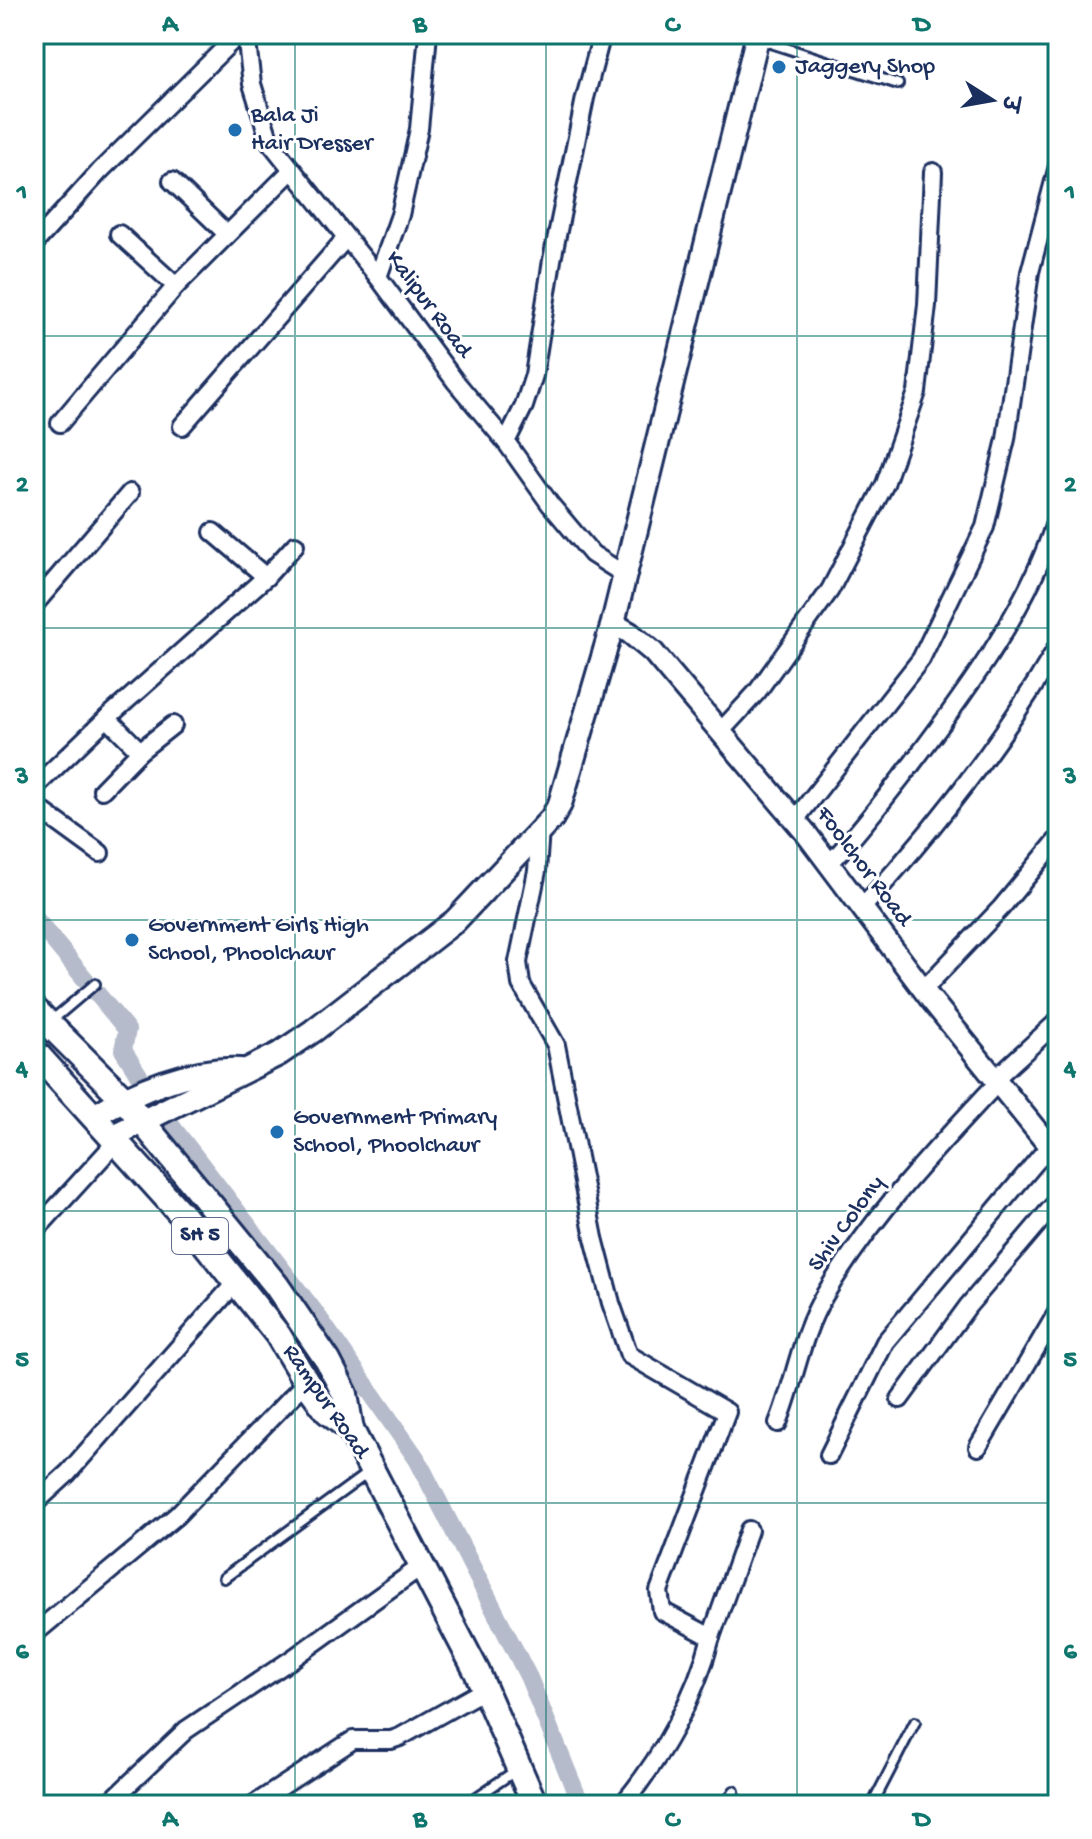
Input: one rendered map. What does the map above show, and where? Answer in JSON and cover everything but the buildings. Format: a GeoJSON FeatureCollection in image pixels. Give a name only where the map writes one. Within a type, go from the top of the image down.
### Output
{"type":"FeatureCollection","features":[{"type":"Feature","properties":{"kind":"main road"},"geometry":{"type":"LineString","coordinates":[[115,1139],[279,1054],[313,1031],[455,921],[560,804],[613,623],[757,36]]}},
{"type":"Feature","properties":{"kind":"main road"},"geometry":{"type":"LineString","coordinates":[[41,1016],[123,1098],[276,1285],[328,1361],[345,1394],[351,1430]]}},
{"type":"Feature","properties":{"kind":"main road","name":"Rampur Road"},"geometry":{"type":"LineString","coordinates":[[34,1051],[115,1139],[237,1281],[278,1335],[327,1411],[351,1430],[423,1565],[484,1690],[535,1805]]}},
{"type":"Feature","properties":{"kind":"main road"},"geometry":{"type":"LineString","coordinates":[[94,1116],[123,1098],[161,1084],[219,1069],[245,1070]]}},
{"type":"Feature","properties":{"kind":"street"},"geometry":{"type":"LineString","coordinates":[[34,244],[100,171],[239,34]]}},
{"type":"Feature","properties":{"kind":"street","name":"Kalipur Road"},"geometry":{"type":"LineString","coordinates":[[246,34],[252,84],[270,142],[506,442],[550,504],[592,554],[625,575]]}},
{"type":"Feature","properties":{"kind":"street"},"geometry":{"type":"LineString","coordinates":[[378,277],[400,215],[419,129],[428,34]]}},
{"type":"Feature","properties":{"kind":"street"},"geometry":{"type":"LineString","coordinates":[[506,442],[524,406],[534,375],[552,260],[585,98],[602,34]]}},
{"type":"Feature","properties":{"kind":"street"},"geometry":{"type":"LineString","coordinates":[[795,820],[921,659],[985,527],[1006,439],[1030,272],[1058,166]]}},
{"type":"Feature","properties":{"kind":"street"},"geometry":{"type":"LineString","coordinates":[[60,423],[176,286],[292,170]]}},
{"type":"Feature","properties":{"kind":"street"},"geometry":{"type":"LineString","coordinates":[[721,731],[757,692],[830,590],[885,484],[917,392],[927,305],[933,172]]}},
{"type":"Feature","properties":{"kind":"street"},"geometry":{"type":"LineString","coordinates":[[172,181],[227,234]]}},
{"type":"Feature","properties":{"kind":"street"},"geometry":{"type":"LineString","coordinates":[[119,234],[176,286]]}},
{"type":"Feature","properties":{"kind":"street"},"geometry":{"type":"LineString","coordinates":[[182,426],[346,238]]}},
{"type":"Feature","properties":{"kind":"street"},"geometry":{"type":"LineString","coordinates":[[34,605],[130,493]]}},
{"type":"Feature","properties":{"kind":"street"},"geometry":{"type":"LineString","coordinates":[[829,864],[853,839],[938,729],[996,645],[1049,544],[1058,513]]}},
{"type":"Feature","properties":{"kind":"street"},"geometry":{"type":"LineString","coordinates":[[213,532],[266,577]]}},
{"type":"Feature","properties":{"kind":"street"},"geometry":{"type":"LineString","coordinates":[[34,788],[107,718],[266,577],[295,545]]}},
{"type":"Feature","properties":{"kind":"street","name":"Foolchor Road"},"geometry":{"type":"LineString","coordinates":[[613,623],[653,652],[721,731],[795,820],[923,990],[1054,1151]]}},
{"type":"Feature","properties":{"kind":"street"},"geometry":{"type":"LineString","coordinates":[[862,908],[909,857],[959,794],[1025,703],[1058,646]]}},
{"type":"Feature","properties":{"kind":"street"},"geometry":{"type":"LineString","coordinates":[[107,718],[140,751]]}},
{"type":"Feature","properties":{"kind":"street"},"geometry":{"type":"LineString","coordinates":[[102,790],[140,751],[173,725]]}},
{"type":"Feature","properties":{"kind":"street"},"geometry":{"type":"LineString","coordinates":[[34,805],[100,853]]}},
{"type":"Feature","properties":{"kind":"street"},"geometry":{"type":"LineString","coordinates":[[540,829],[537,871],[518,962],[521,984],[556,1045],[594,1238],[611,1303],[629,1355],[727,1412],[659,1591],[662,1611],[711,1637]]}},
{"type":"Feature","properties":{"kind":"street"},"geometry":{"type":"LineString","coordinates":[[923,990],[1001,908],[1058,839]]}},
{"type":"Feature","properties":{"kind":"street","name":"Shiv Colony"},"geometry":{"type":"LineString","coordinates":[[778,1423],[807,1334],[824,1297],[892,1199],[998,1080],[1058,1021]]}},
{"type":"Feature","properties":{"kind":"street"},"geometry":{"type":"LineString","coordinates":[[34,1232],[115,1139]]}},
{"type":"Feature","properties":{"kind":"street"},"geometry":{"type":"LineString","coordinates":[[829,1455],[885,1342],[1054,1151]]}},
{"type":"Feature","properties":{"kind":"street"},"geometry":{"type":"LineString","coordinates":[[900,1399],[968,1306],[1058,1200]]}},
{"type":"Feature","properties":{"kind":"street"},"geometry":{"type":"LineString","coordinates":[[34,1504],[68,1473],[237,1281]]}},
{"type":"Feature","properties":{"kind":"street"},"geometry":{"type":"LineString","coordinates":[[978,1447],[1058,1311]]}},
{"type":"Feature","properties":{"kind":"street"},"geometry":{"type":"LineString","coordinates":[[34,1634],[176,1516],[306,1382]]}},
{"type":"Feature","properties":{"kind":"street"},"geometry":{"type":"LineString","coordinates":[[622,1805],[665,1748],[707,1655],[749,1530]]}},
{"type":"Feature","properties":{"kind":"street"},"geometry":{"type":"LineString","coordinates":[[107,1805],[186,1730],[423,1565]]}},
{"type":"Feature","properties":{"kind":"street"},"geometry":{"type":"LineString","coordinates":[[253,1805],[353,1740],[391,1740],[400,1737],[484,1690]]}},
{"type":"Feature","properties":{"kind":"lane"},"geometry":{"type":"LineString","coordinates":[[757,36],[898,84]]}},
{"type":"Feature","properties":{"kind":"lane"},"geometry":{"type":"LineString","coordinates":[[41,1016],[85,993],[95,984]]}},
{"type":"Feature","properties":{"kind":"lane"},"geometry":{"type":"LineString","coordinates":[[224,1578],[373,1469]]}},
{"type":"Feature","properties":{"kind":"lane"},"geometry":{"type":"LineString","coordinates":[[872,1805],[915,1722]]}},
{"type":"Feature","properties":{"kind":"lane"},"geometry":{"type":"LineString","coordinates":[[465,1805],[519,1768]]}},
{"type":"Feature","properties":{"kind":"lane"},"geometry":{"type":"LineString","coordinates":[[725,1805],[734,1791]]}},
{"type":"Feature","properties":{"kind":"waterway"},"geometry":{"type":"LineString","coordinates":[[34,917],[127,1030],[123,1050],[144,1083]]}},
{"type":"Feature","properties":{"kind":"waterway"},"geometry":{"type":"LineString","coordinates":[[153,1102],[314,1311],[417,1459],[529,1678],[581,1805]]}},
{"type":"Feature","properties":{"kind":"place","name":"Jaggery Shop"},"geometry":{"type":"Point","coordinates":[779,67]}},
{"type":"Feature","properties":{"kind":"place","name":"Bala Ji Hair Dresser"},"geometry":{"type":"Point","coordinates":[235,130]}},
{"type":"Feature","properties":{"kind":"place","name":"Government Girls High School, Phoolchaur"},"geometry":{"type":"Point","coordinates":[132,940]}},
{"type":"Feature","properties":{"kind":"place","name":"Government Primary School, Phoolchaur"},"geometry":{"type":"Point","coordinates":[277,1132]}}]}
